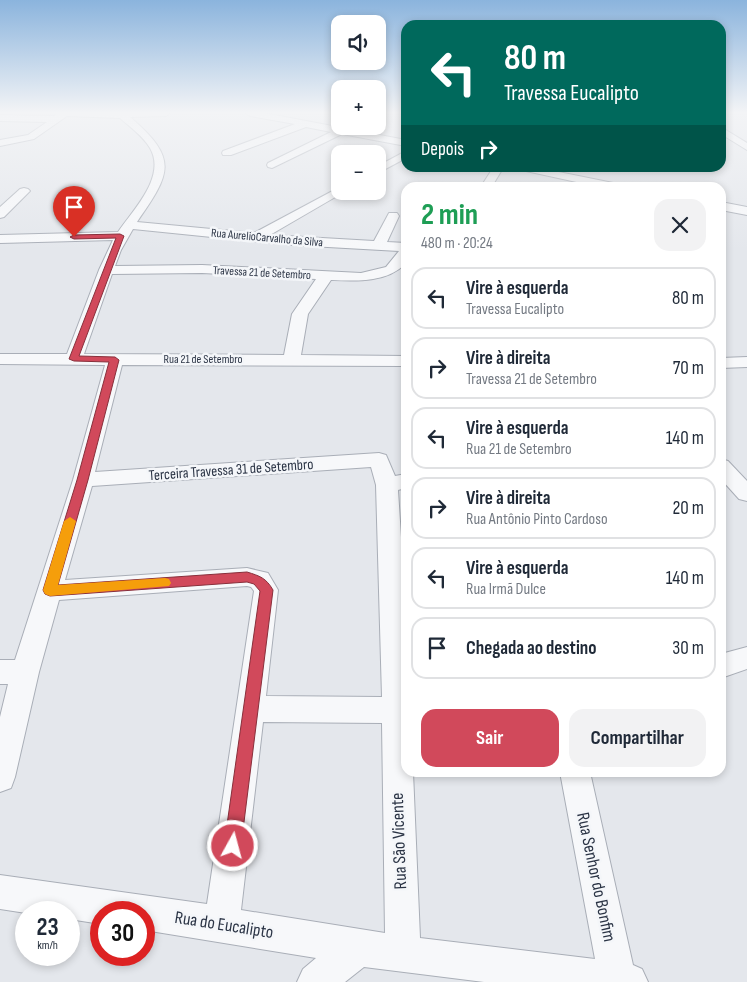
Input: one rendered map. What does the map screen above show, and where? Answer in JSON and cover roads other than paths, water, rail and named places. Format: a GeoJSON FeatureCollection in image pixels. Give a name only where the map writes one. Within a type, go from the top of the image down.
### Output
{"type":"FeatureCollection","features":[{"type":"Feature","properties":{"kind":"street"},"geometry":{"type":"LineString","coordinates":[[74,359],[106,270],[124,230],[149,194],[161,168],[160,159]]}},
{"type":"Feature","properties":{"kind":"street"},"geometry":{"type":"LineString","coordinates":[[272,165],[284,159]]}},
{"type":"Feature","properties":{"kind":"street"},"geometry":{"type":"LineString","coordinates":[[386,165],[398,159]]}},
{"type":"Feature","properties":{"kind":"street"},"geometry":{"type":"LineString","coordinates":[[545,172],[594,182]]}},
{"type":"Feature","properties":{"kind":"street"},"geometry":{"type":"LineString","coordinates":[[0,214],[6,202],[24,191]]}},
{"type":"Feature","properties":{"kind":"street"},"geometry":{"type":"LineString","coordinates":[[257,238],[331,195]]}},
{"type":"Feature","properties":{"kind":"street"},"geometry":{"type":"LineString","coordinates":[[726,207],[747,211]]}},
{"type":"Feature","properties":{"kind":"street"},"geometry":{"type":"LineString","coordinates":[[378,246],[393,216]]}},
{"type":"Feature","properties":{"kind":"street","name":"Rua AurelioCarvalho da Silva"},"geometry":{"type":"LineString","coordinates":[[0,239],[124,230],[401,248]]}},
{"type":"Feature","properties":{"kind":"street","name":"Travessa 21 de Setembro"},"geometry":{"type":"LineString","coordinates":[[106,270],[202,269],[361,277],[385,272],[396,266],[401,258]]}},
{"type":"Feature","properties":{"kind":"street"},"geometry":{"type":"LineString","coordinates":[[292,359],[300,314],[326,276]]}},
{"type":"Feature","properties":{"kind":"street","name":"Rua 21 de Setembro"},"geometry":{"type":"LineString","coordinates":[[0,359],[401,361]]}},
{"type":"Feature","properties":{"kind":"street"},"geometry":{"type":"LineString","coordinates":[[0,777],[12,672],[50,590],[83,480],[115,360]]}},
{"type":"Feature","properties":{"kind":"street"},"geometry":{"type":"LineString","coordinates":[[726,362],[747,362]]}},
{"type":"Feature","properties":{"kind":"street"},"geometry":{"type":"LineString","coordinates":[[726,471],[747,494]]}},
{"type":"Feature","properties":{"kind":"street","name":"Terceira Travessa 31 de Setembro"},"geometry":{"type":"LineString","coordinates":[[83,480],[391,475]]}},
{"type":"Feature","properties":{"kind":"street","name":"Rua São Vicente"},"geometry":{"type":"LineString","coordinates":[[391,475],[393,594],[401,710]]}},
{"type":"Feature","properties":{"kind":"street"},"geometry":{"type":"LineString","coordinates":[[50,590],[247,577],[259,580],[266,590],[222,924]]}},
{"type":"Feature","properties":{"kind":"street"},"geometry":{"type":"LineString","coordinates":[[726,664],[747,658]]}},
{"type":"Feature","properties":{"kind":"street"},"geometry":{"type":"LineString","coordinates":[[250,709],[401,710]]}},
{"type":"Feature","properties":{"kind":"street","name":"Rua São Vicente"},"geometry":{"type":"LineString","coordinates":[[402,777],[403,954]]}},
{"type":"Feature","properties":{"kind":"street","name":"Rua Senhor do Bonfim"},"geometry":{"type":"LineString","coordinates":[[576,777],[623,982]]}},
{"type":"Feature","properties":{"kind":"street","name":"Rua do Eucalipto"},"geometry":{"type":"LineString","coordinates":[[0,892],[222,924],[359,948],[623,982]]}},
{"type":"Feature","properties":{"kind":"street"},"geometry":{"type":"LineString","coordinates":[[316,982],[359,948]]}}]}
